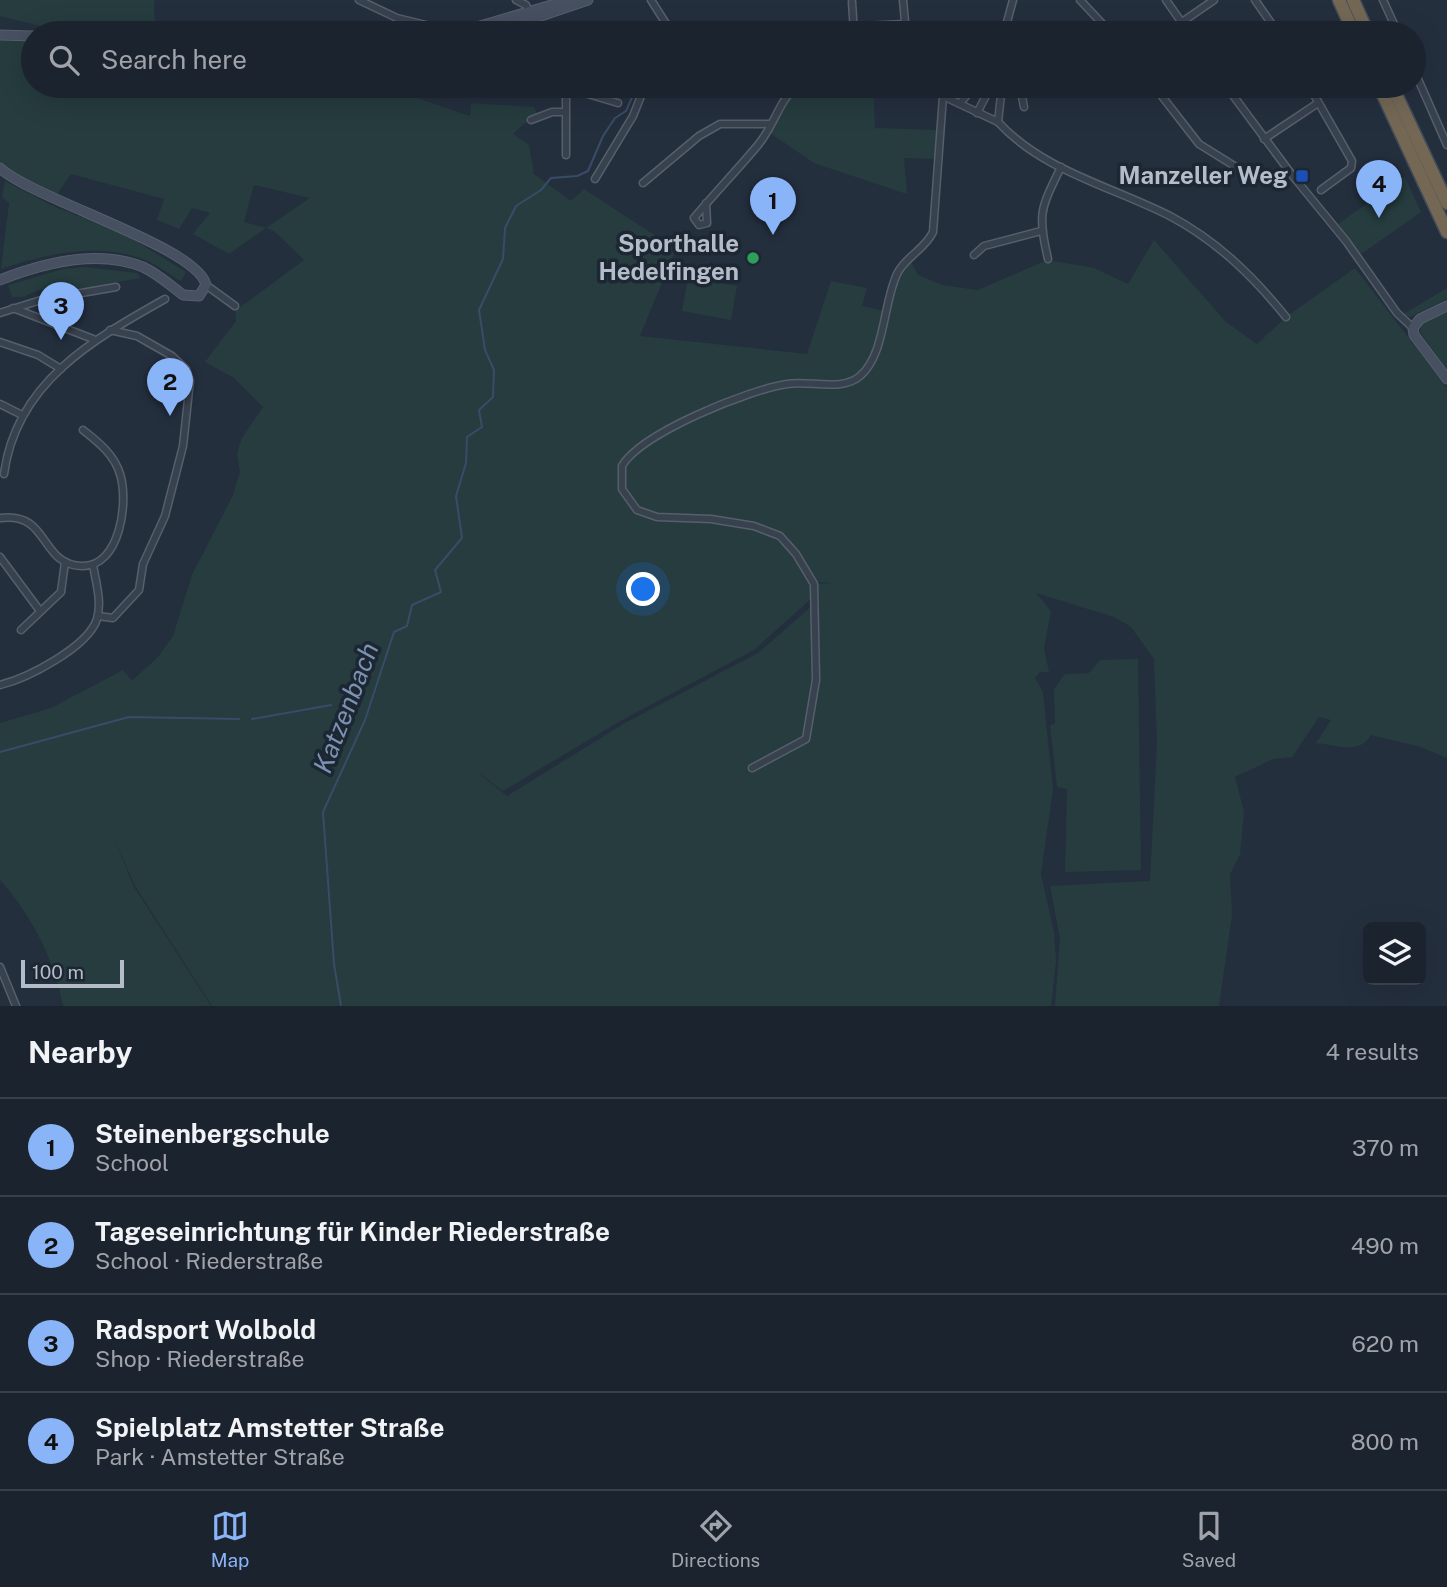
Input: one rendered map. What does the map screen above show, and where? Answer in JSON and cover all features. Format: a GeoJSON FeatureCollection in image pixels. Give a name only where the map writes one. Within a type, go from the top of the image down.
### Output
{"type":"FeatureCollection","features":[{"type":"Feature","properties":{"kind":"highway"},"geometry":{"type":"LineString","coordinates":[[1339,0],[1349,21]]}},
{"type":"Feature","properties":{"kind":"highway"},"geometry":{"type":"LineString","coordinates":[[1353,0],[1363,21]]}},
{"type":"Feature","properties":{"kind":"highway"},"geometry":{"type":"LineString","coordinates":[[1385,98],[1447,232]]}},
{"type":"Feature","properties":{"kind":"highway"},"geometry":{"type":"LineString","coordinates":[[1398,98],[1447,203]]}},
{"type":"Feature","properties":{"kind":"main road"},"geometry":{"type":"LineString","coordinates":[[531,16],[569,0]]}},
{"type":"Feature","properties":{"kind":"main road"},"geometry":{"type":"LineString","coordinates":[[504,21],[588,0]]}},
{"type":"Feature","properties":{"kind":"main road"},"geometry":{"type":"LineString","coordinates":[[0,35],[21,36]]}},
{"type":"Feature","properties":{"kind":"main road"},"geometry":{"type":"LineString","coordinates":[[0,168],[33,191],[141,236],[200,273],[206,285],[199,296],[183,295],[141,267],[96,260],[54,263],[0,280]]}},
{"type":"Feature","properties":{"kind":"main road"},"geometry":{"type":"LineString","coordinates":[[1447,306],[1420,319],[1413,328],[1414,335],[1447,379]]}},
{"type":"Feature","properties":{"kind":"street"},"geometry":{"type":"LineString","coordinates":[[359,0],[397,18],[411,21]]}},
{"type":"Feature","properties":{"kind":"street"},"geometry":{"type":"LineString","coordinates":[[516,0],[526,5],[531,16]]}},
{"type":"Feature","properties":{"kind":"street"},"geometry":{"type":"LineString","coordinates":[[651,0],[664,21]]}},
{"type":"Feature","properties":{"kind":"street"},"geometry":{"type":"LineString","coordinates":[[903,0],[905,21]]}},
{"type":"Feature","properties":{"kind":"street"},"geometry":{"type":"LineString","coordinates":[[1007,21],[1013,0]]}},
{"type":"Feature","properties":{"kind":"street"},"geometry":{"type":"LineString","coordinates":[[1080,0],[1100,21]]}},
{"type":"Feature","properties":{"kind":"street"},"geometry":{"type":"LineString","coordinates":[[1166,0],[1181,21]]}},
{"type":"Feature","properties":{"kind":"street"},"geometry":{"type":"LineString","coordinates":[[1185,21],[1213,0]]}},
{"type":"Feature","properties":{"kind":"street"},"geometry":{"type":"LineString","coordinates":[[1255,0],[1270,21]]}},
{"type":"Feature","properties":{"kind":"street"},"geometry":{"type":"LineString","coordinates":[[1383,0],[1393,21]]}},
{"type":"Feature","properties":{"kind":"street"},"geometry":{"type":"LineString","coordinates":[[852,2],[853,21]]}},
{"type":"Feature","properties":{"kind":"street"},"geometry":{"type":"LineString","coordinates":[[1426,97],[1447,145]]}},
{"type":"Feature","properties":{"kind":"street"},"geometry":{"type":"LineString","coordinates":[[566,98],[566,155]]}},
{"type":"Feature","properties":{"kind":"street"},"geometry":{"type":"LineString","coordinates":[[602,98],[618,103]]}},
{"type":"Feature","properties":{"kind":"street"},"geometry":{"type":"LineString","coordinates":[[595,179],[633,116],[640,98]]}},
{"type":"Feature","properties":{"kind":"street"},"geometry":{"type":"LineString","coordinates":[[706,203],[759,144],[785,98]]}},
{"type":"Feature","properties":{"kind":"street"},"geometry":{"type":"LineString","coordinates":[[752,768],[806,739],[816,680],[814,584],[789,544],[776,534],[740,523],[657,517],[637,510],[622,489],[622,466],[641,444],[667,428],[755,393],[785,384],[839,384],[852,381],[865,371],[888,312],[893,282],[899,269],[924,245],[933,232],[943,98]]}},
{"type":"Feature","properties":{"kind":"street"},"geometry":{"type":"LineString","coordinates":[[954,98],[977,113],[998,122],[1027,150],[1171,217],[1218,248],[1240,263],[1286,317]]}},
{"type":"Feature","properties":{"kind":"street"},"geometry":{"type":"LineString","coordinates":[[960,103],[964,98]]}},
{"type":"Feature","properties":{"kind":"street"},"geometry":{"type":"LineString","coordinates":[[977,113],[985,98]]}},
{"type":"Feature","properties":{"kind":"street"},"geometry":{"type":"LineString","coordinates":[[998,122],[1001,98]]}},
{"type":"Feature","properties":{"kind":"street"},"geometry":{"type":"LineString","coordinates":[[1022,98],[1024,107]]}},
{"type":"Feature","properties":{"kind":"street"},"geometry":{"type":"LineString","coordinates":[[1163,98],[1199,144],[1257,180]]}},
{"type":"Feature","properties":{"kind":"street"},"geometry":{"type":"LineString","coordinates":[[1235,98],[1346,241],[1400,317],[1413,328]]}},
{"type":"Feature","properties":{"kind":"street"},"geometry":{"type":"LineString","coordinates":[[1315,98],[1352,161],[1351,168],[1321,190]]}},
{"type":"Feature","properties":{"kind":"street"},"geometry":{"type":"LineString","coordinates":[[1264,139],[1318,103]]}},
{"type":"Feature","properties":{"kind":"street"},"geometry":{"type":"LineString","coordinates":[[531,120],[552,112],[565,112]]}},
{"type":"Feature","properties":{"kind":"street"},"geometry":{"type":"LineString","coordinates":[[643,183],[699,136],[720,124],[771,124]]}},
{"type":"Feature","properties":{"kind":"street"},"geometry":{"type":"LineString","coordinates":[[1048,260],[1041,231],[1042,206],[1061,167]]}},
{"type":"Feature","properties":{"kind":"street"},"geometry":{"type":"LineString","coordinates":[[974,255],[984,246],[1041,231]]}},
{"type":"Feature","properties":{"kind":"street"},"geometry":{"type":"LineString","coordinates":[[206,285],[235,306]]}},
{"type":"Feature","properties":{"kind":"street"},"geometry":{"type":"LineString","coordinates":[[0,313],[65,295],[116,287]]}},
{"type":"Feature","properties":{"kind":"street"},"geometry":{"type":"LineString","coordinates":[[4,474],[13,434],[22,415],[61,369],[93,340],[165,299]]}},
{"type":"Feature","properties":{"kind":"street"},"geometry":{"type":"LineString","coordinates":[[13,308],[93,340]]}},
{"type":"Feature","properties":{"kind":"street"},"geometry":{"type":"LineString","coordinates":[[98,616],[113,618],[139,590],[143,564],[173,488],[183,446],[190,381],[186,369],[154,345],[137,336],[110,330]]}},
{"type":"Feature","properties":{"kind":"street"},"geometry":{"type":"LineString","coordinates":[[0,342],[38,355],[61,369]]}},
{"type":"Feature","properties":{"kind":"street"},"geometry":{"type":"LineString","coordinates":[[0,404],[22,415]]}},
{"type":"Feature","properties":{"kind":"street"},"geometry":{"type":"LineString","coordinates":[[0,518],[21,517],[34,526],[53,552],[65,562],[93,565],[107,557],[113,548],[123,491],[121,475],[111,455],[83,429]]}},
{"type":"Feature","properties":{"kind":"street"},"geometry":{"type":"LineString","coordinates":[[0,557],[40,611]]}},
{"type":"Feature","properties":{"kind":"street"},"geometry":{"type":"LineString","coordinates":[[21,630],[61,592],[65,562]]}},
{"type":"Feature","properties":{"kind":"street"},"geometry":{"type":"LineString","coordinates":[[0,685],[37,671],[90,634],[98,616],[99,598],[93,565]]}},
{"type":"Feature","properties":{"kind":"street"},"geometry":{"type":"LineString","coordinates":[[0,967],[16,1006]]}},
{"type":"Feature","properties":{"kind":"green space"},"geometry":{"type":"Polygon","coordinates":[[[0,0],[154,0],[155,21],[21,21],[0,16],[0,0]]]}},
{"type":"Feature","properties":{"kind":"green space"},"geometry":{"type":"Polygon","coordinates":[[[0,40],[21,41],[21,98],[417,98],[470,116],[471,103],[534,107],[539,117],[525,123],[513,134],[529,145],[534,174],[571,201],[584,189],[676,249],[640,336],[807,354],[831,281],[867,288],[862,306],[888,312],[893,282],[909,258],[918,275],[942,285],[978,290],[1047,260],[1094,268],[1128,284],[1154,240],[1226,322],[1257,344],[1286,317],[1355,268],[1447,388],[1447,758],[1421,747],[1371,735],[1361,745],[1354,747],[1316,743],[1331,720],[1319,717],[1292,757],[1273,759],[1235,777],[1244,812],[1240,854],[1230,874],[1232,915],[1219,1006],[1055,1006],[1060,938],[1050,886],[1150,881],[1157,744],[1154,659],[1131,627],[1114,617],[1036,593],[1051,611],[1044,648],[1049,672],[1040,672],[1035,678],[1043,692],[1053,789],[1041,874],[1054,933],[1056,961],[1051,1006],[212,1006],[135,886],[114,838],[134,887],[211,1006],[63,1006],[54,972],[40,939],[22,908],[0,880],[0,723],[51,708],[123,670],[132,681],[158,657],[173,636],[192,575],[233,495],[240,472],[237,453],[242,438],[263,407],[234,378],[205,362],[236,321],[235,306],[239,308],[304,260],[274,231],[266,228],[229,254],[193,234],[210,213],[192,208],[179,229],[157,220],[164,199],[71,174],[56,196],[33,185],[0,162],[0,40]],[[254,185],[244,222],[266,228],[310,198],[254,185]],[[809,581],[812,598],[754,650],[622,720],[503,791],[472,768],[507,796],[625,723],[758,653],[814,604],[814,584],[833,583],[809,581]]]}},
{"type":"Feature","properties":{"kind":"green space"},"geometry":{"type":"Polygon","coordinates":[[[788,98],[874,98],[875,128],[937,130],[935,159],[904,158],[907,194],[814,163],[767,131],[788,98]]]}},
{"type":"Feature","properties":{"kind":"green space"},"geometry":{"type":"Polygon","coordinates":[[[1405,177],[1421,212],[1360,255],[1338,224],[1405,177]]]}},
{"type":"Feature","properties":{"kind":"green space"},"geometry":{"type":"Polygon","coordinates":[[[5,181],[53,206],[126,235],[186,272],[181,281],[143,259],[108,251],[54,255],[1,269],[9,203],[2,197],[5,181]]]}},
{"type":"Feature","properties":{"kind":"green space"},"geometry":{"type":"Polygon","coordinates":[[[84,267],[137,273],[140,278],[50,294],[41,289],[23,297],[12,297],[8,285],[63,269],[84,267]]]}},
{"type":"Feature","properties":{"kind":"green space"},"geometry":{"type":"Polygon","coordinates":[[[688,278],[737,286],[731,320],[682,311],[688,278]]]}},
{"type":"Feature","properties":{"kind":"green space"},"geometry":{"type":"Polygon","coordinates":[[[1447,288],[1447,299],[1410,317],[1402,315],[1447,288]]]}},
{"type":"Feature","properties":{"kind":"green space"},"geometry":{"type":"Polygon","coordinates":[[[1447,310],[1447,371],[1420,332],[1424,321],[1447,310]]]}},
{"type":"Feature","properties":{"kind":"green space"},"geometry":{"type":"Polygon","coordinates":[[[1138,659],[1141,870],[1065,872],[1067,789],[1057,787],[1050,726],[1055,723],[1054,689],[1065,674],[1089,673],[1100,660],[1138,659]]]}},
{"type":"Feature","properties":{"kind":"waterway","name":"Katzenbach"},"geometry":{"type":"LineString","coordinates":[[341,1006],[334,964],[323,812],[365,720],[394,632],[407,626],[412,605],[441,592],[435,570],[462,538],[456,496],[466,463],[467,437],[482,427],[479,410],[493,397],[494,370],[485,350],[479,310],[503,259],[505,228],[516,206],[541,190],[551,178],[577,176],[588,171],[603,136],[615,118],[626,111],[632,98]]}},
{"type":"Feature","properties":{"kind":"waterway"},"geometry":{"type":"LineString","coordinates":[[252,719],[331,705]]}},
{"type":"Feature","properties":{"kind":"waterway"},"geometry":{"type":"LineString","coordinates":[[0,752],[129,717],[239,719]]}},
{"type":"Feature","properties":{"kind":"place","name":"Manzeller Weg"},"geometry":{"type":"Point","coordinates":[1302,176]}},
{"type":"Feature","properties":{"kind":"place","name":"Spielplatz Amstetter Straße"},"geometry":{"type":"Point","coordinates":[1379,218]}},
{"type":"Feature","properties":{"kind":"place","name":"Steinenbergschule"},"geometry":{"type":"Point","coordinates":[773,235]}},
{"type":"Feature","properties":{"kind":"place","name":"Sporthalle Hedelfingen"},"geometry":{"type":"Point","coordinates":[753,258]}},
{"type":"Feature","properties":{"kind":"place","name":"Radsport Wolbold"},"geometry":{"type":"Point","coordinates":[61,340]}},
{"type":"Feature","properties":{"kind":"place","name":"Tageseinrichtung für Kinder Riederstraße"},"geometry":{"type":"Point","coordinates":[170,416]}}]}
